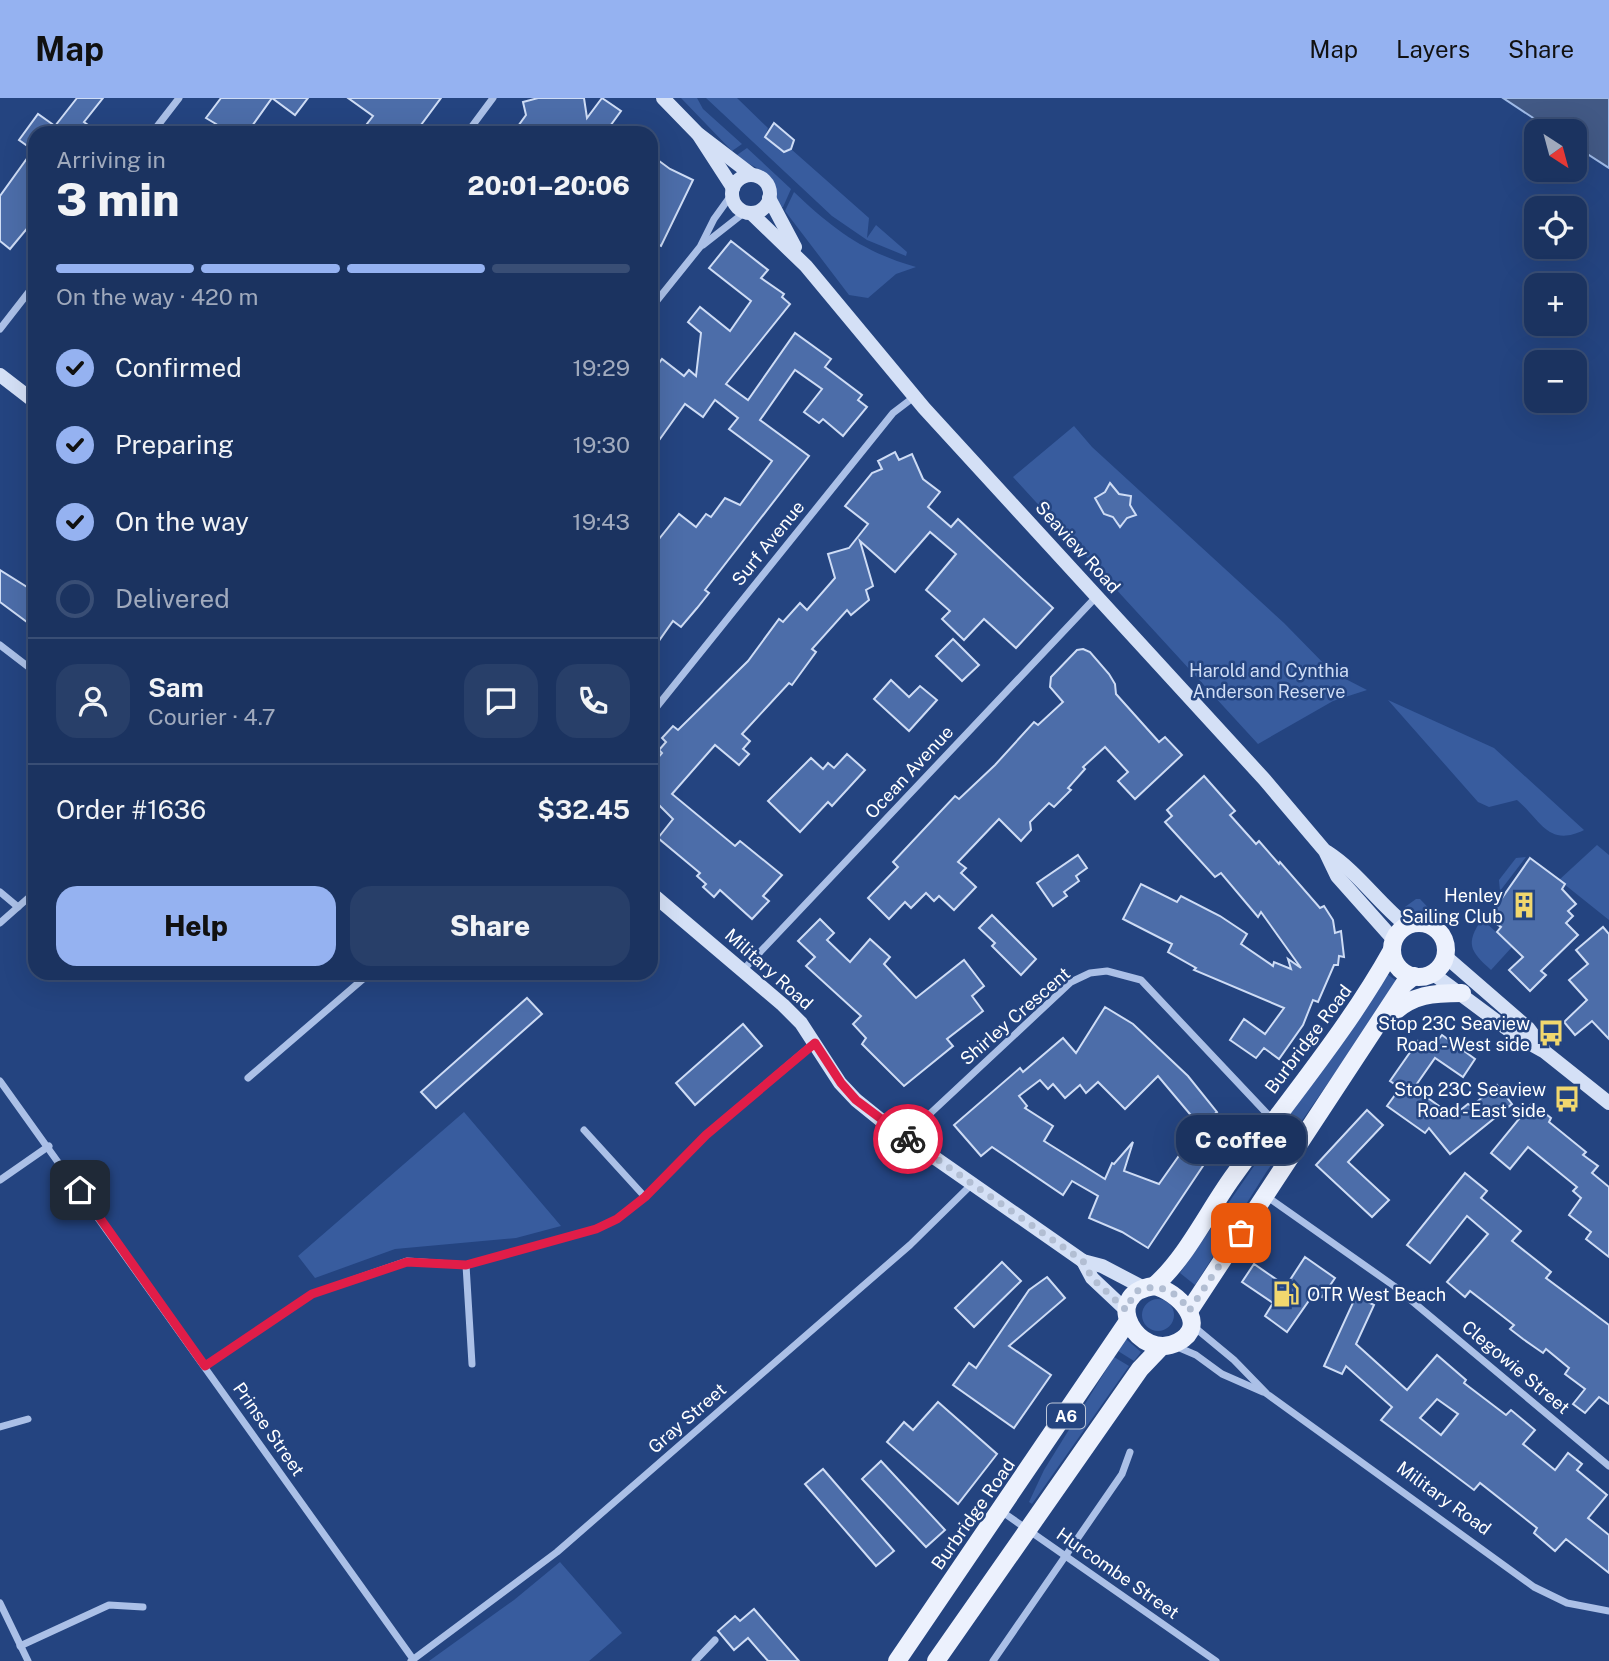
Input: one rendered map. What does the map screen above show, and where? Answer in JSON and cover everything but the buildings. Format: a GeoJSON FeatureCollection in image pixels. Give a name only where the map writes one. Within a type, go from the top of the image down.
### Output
{"type":"FeatureCollection","features":[{"type":"Feature","properties":{"kind":"main road"},"geometry":{"type":"LineString","coordinates":[[1424,923],[1439,932],[1446,948],[1445,956],[1432,973],[1414,976],[1398,967],[1393,945],[1407,926],[1424,923]]}},
{"type":"Feature","properties":{"kind":"main road","name":"Burbridge Road"},"geometry":{"type":"LineString","coordinates":[[1149,1287],[1170,1269],[1273,1121],[1365,998],[1393,945]]}},
{"type":"Feature","properties":{"kind":"main road","name":"A6"},"geometry":{"type":"LineString","coordinates":[[936,1661],[1140,1369],[1167,1346],[1182,1341],[1189,1332],[1190,1317],[1266,1196],[1404,984],[1414,976]]}},
{"type":"Feature","properties":{"kind":"main road"},"geometry":{"type":"LineString","coordinates":[[1374,1033],[1413,998],[1433,993],[1462,993]]}},
{"type":"Feature","properties":{"kind":"main road"},"geometry":{"type":"LineString","coordinates":[[1149,1287],[1179,1297],[1190,1317]]}},
{"type":"Feature","properties":{"kind":"main road","name":"A6"},"geometry":{"type":"LineString","coordinates":[[1127,1316],[1135,1292],[1149,1287]]}},
{"type":"Feature","properties":{"kind":"main road"},"geometry":{"type":"LineString","coordinates":[[1127,1316],[1138,1336],[1167,1346]]}},
{"type":"Feature","properties":{"kind":"main road","name":"Burbridge Road"},"geometry":{"type":"LineString","coordinates":[[897,1661],[1001,1511],[1127,1316]]}},
{"type":"Feature","properties":{"kind":"street"},"geometry":{"type":"LineString","coordinates":[[157,126],[179,98]]}},
{"type":"Feature","properties":{"kind":"street"},"geometry":{"type":"LineString","coordinates":[[472,126],[493,98]]}},
{"type":"Feature","properties":{"kind":"street"},"geometry":{"type":"LineString","coordinates":[[663,98],[697,132],[752,175],[764,180],[769,198],[762,209],[748,212],[700,247]]}},
{"type":"Feature","properties":{"kind":"street"},"geometry":{"type":"LineString","coordinates":[[697,132],[732,191],[736,205],[748,212]]}},
{"type":"Feature","properties":{"kind":"street"},"geometry":{"type":"LineString","coordinates":[[658,299],[700,247],[740,178],[752,175]]}},
{"type":"Feature","properties":{"kind":"street","name":"Seaview Road"},"geometry":{"type":"LineString","coordinates":[[769,198],[806,266]]}},
{"type":"Feature","properties":{"kind":"street","name":"Seaview Road"},"geometry":{"type":"LineString","coordinates":[[748,212],[806,266],[914,397],[1325,851],[1337,876],[1393,945]]}},
{"type":"Feature","properties":{"kind":"street"},"geometry":{"type":"LineString","coordinates":[[0,329],[28,293]]}},
{"type":"Feature","properties":{"kind":"street"},"geometry":{"type":"LineString","coordinates":[[0,375],[28,397]]}},
{"type":"Feature","properties":{"kind":"street","name":"Surf Avenue"},"geometry":{"type":"LineString","coordinates":[[658,705],[894,413],[914,397]]}},
{"type":"Feature","properties":{"kind":"street","name":"Ocean Avenue"},"geometry":{"type":"LineString","coordinates":[[744,969],[1096,597]]}},
{"type":"Feature","properties":{"kind":"street"},"geometry":{"type":"LineString","coordinates":[[0,645],[28,667]]}},
{"type":"Feature","properties":{"kind":"street","name":"Seaview Road"},"geometry":{"type":"LineString","coordinates":[[1325,851],[1348,865],[1389,911],[1407,926]]}},
{"type":"Feature","properties":{"kind":"street"},"geometry":{"type":"LineString","coordinates":[[0,892],[18,907]]}},
{"type":"Feature","properties":{"kind":"street"},"geometry":{"type":"LineString","coordinates":[[0,923],[28,898]]}},
{"type":"Feature","properties":{"kind":"street","name":"Military Road"},"geometry":{"type":"LineString","coordinates":[[658,899],[744,969],[801,1023],[841,1083],[856,1100],[971,1185],[1083,1261],[1102,1266],[1149,1287]]}},
{"type":"Feature","properties":{"kind":"street"},"geometry":{"type":"LineString","coordinates":[[1445,956],[1528,1028],[1545,1052]]}},
{"type":"Feature","properties":{"kind":"street","name":"Shirley Crescent"},"geometry":{"type":"LineString","coordinates":[[905,1137],[1071,982],[1090,973],[1107,971],[1141,980],[1273,1121]]}},
{"type":"Feature","properties":{"kind":"street"},"geometry":{"type":"LineString","coordinates":[[1432,973],[1518,1037],[1545,1052],[1609,1103]]}},
{"type":"Feature","properties":{"kind":"street"},"geometry":{"type":"LineString","coordinates":[[248,1078],[362,980]]}},
{"type":"Feature","properties":{"kind":"street"},"geometry":{"type":"LineString","coordinates":[[205,1366],[312,1294],[407,1262],[466,1265],[596,1229],[617,1219],[645,1197],[706,1135],[815,1043]]}},
{"type":"Feature","properties":{"kind":"street","name":"Prinse Street"},"geometry":{"type":"LineString","coordinates":[[0,1081],[49,1146],[412,1660]]}},
{"type":"Feature","properties":{"kind":"street"},"geometry":{"type":"LineString","coordinates":[[584,1130],[645,1197]]}},
{"type":"Feature","properties":{"kind":"street"},"geometry":{"type":"LineString","coordinates":[[0,1180],[49,1146]]}},
{"type":"Feature","properties":{"kind":"street","name":"Gray Street"},"geometry":{"type":"LineString","coordinates":[[412,1660],[557,1552],[910,1245],[971,1185]]}},
{"type":"Feature","properties":{"kind":"street","name":"Clegowie Street"},"geometry":{"type":"LineString","coordinates":[[1266,1196],[1394,1286],[1609,1466]]}},
{"type":"Feature","properties":{"kind":"street","name":"Military Road"},"geometry":{"type":"LineString","coordinates":[[1083,1261],[1092,1278],[1127,1316]]}},
{"type":"Feature","properties":{"kind":"street"},"geometry":{"type":"LineString","coordinates":[[466,1265],[472,1364]]}},
{"type":"Feature","properties":{"kind":"street","name":"Military Road"},"geometry":{"type":"LineString","coordinates":[[1190,1317],[1267,1394],[1534,1587],[1567,1603],[1609,1611]]}},
{"type":"Feature","properties":{"kind":"street","name":"Military Road"},"geometry":{"type":"LineString","coordinates":[[1167,1346],[1184,1348],[1222,1374],[1267,1394]]}},
{"type":"Feature","properties":{"kind":"street"},"geometry":{"type":"LineString","coordinates":[[0,1427],[28,1419]]}},
{"type":"Feature","properties":{"kind":"street"},"geometry":{"type":"LineString","coordinates":[[993,1661],[1122,1474],[1130,1452]]}},
{"type":"Feature","properties":{"kind":"street","name":"Hurcombe Street"},"geometry":{"type":"LineString","coordinates":[[1001,1511],[1216,1661]]}},
{"type":"Feature","properties":{"kind":"street"},"geometry":{"type":"LineString","coordinates":[[0,1603],[28,1661]]}},
{"type":"Feature","properties":{"kind":"street"},"geometry":{"type":"LineString","coordinates":[[20,1646],[109,1605],[143,1607]]}},
{"type":"Feature","properties":{"kind":"street"},"geometry":{"type":"LineString","coordinates":[[695,1661],[715,1640]]}},
{"type":"Feature","properties":{"kind":"green space"},"geometry":{"type":"Polygon","coordinates":[[[681,98],[697,98],[703,109],[742,144],[732,151],[681,98]]]}},
{"type":"Feature","properties":{"kind":"green space"},"geometry":{"type":"Polygon","coordinates":[[[706,98],[737,98],[768,128],[765,137],[784,152],[791,149],[869,218],[867,238],[876,225],[907,252],[906,256],[867,240],[832,216],[706,98]]]}},
{"type":"Feature","properties":{"kind":"green space"},"geometry":{"type":"Polygon","coordinates":[[[747,148],[791,189],[783,207],[779,208],[770,177],[737,155],[747,148]]]}},
{"type":"Feature","properties":{"kind":"green space"},"geometry":{"type":"Polygon","coordinates":[[[794,192],[850,238],[880,254],[916,267],[896,274],[868,298],[849,295],[785,211],[794,192]]]}},
{"type":"Feature","properties":{"kind":"green space","name":"Harold and Cynthia Anderson Reserve"},"geometry":{"type":"Polygon","coordinates":[[[1074,426],[1092,447],[1284,623],[1332,672],[1367,690],[1333,701],[1258,744],[1013,477],[1074,426]]]}},
{"type":"Feature","properties":{"kind":"green space"},"geometry":{"type":"Polygon","coordinates":[[[1388,700],[1494,748],[1584,830],[1562,836],[1553,833],[1517,800],[1489,807],[1478,802],[1388,700]]]}},
{"type":"Feature","properties":{"kind":"green space"},"geometry":{"type":"Polygon","coordinates":[[[1597,845],[1609,855],[1609,920],[1559,880],[1597,845]]]}},
{"type":"Feature","properties":{"kind":"green space"},"geometry":{"type":"Polygon","coordinates":[[[1526,857],[1500,891],[1499,880],[1516,858],[1526,857]]]}},
{"type":"Feature","properties":{"kind":"green space"},"geometry":{"type":"Polygon","coordinates":[[[1420,899],[1438,918],[1409,912],[1405,907],[1420,899]]]}},
{"type":"Feature","properties":{"kind":"green space"},"geometry":{"type":"Polygon","coordinates":[[[1482,919],[1512,947],[1491,970],[1478,958],[1472,947],[1473,935],[1482,919]]]}},
{"type":"Feature","properties":{"kind":"green space"},"geometry":{"type":"Polygon","coordinates":[[[1387,974],[1398,982],[1267,1171],[1195,1285],[1180,1273],[1387,974]]]}},
{"type":"Feature","properties":{"kind":"green space"},"geometry":{"type":"Polygon","coordinates":[[[464,1112],[561,1226],[516,1238],[395,1249],[315,1278],[298,1256],[464,1112]]]}},
{"type":"Feature","properties":{"kind":"green space"},"geometry":{"type":"Polygon","coordinates":[[[1158,1299],[1169,1304],[1174,1315],[1169,1326],[1158,1331],[1147,1326],[1142,1315],[1147,1304],[1158,1299]]]}},
{"type":"Feature","properties":{"kind":"green space"},"geometry":{"type":"Polygon","coordinates":[[[1126,1339],[1141,1352],[1134,1361],[1118,1351],[1126,1339]]]}},
{"type":"Feature","properties":{"kind":"green space"},"geometry":{"type":"Polygon","coordinates":[[[1114,1357],[1129,1366],[1032,1504],[1029,1502],[1044,1470],[1114,1357]]]}},
{"type":"Feature","properties":{"kind":"green space"},"geometry":{"type":"Polygon","coordinates":[[[560,1562],[622,1633],[589,1661],[429,1661],[514,1600],[560,1562]]]}},
{"type":"Feature","properties":{"kind":"shaded area"},"geometry":{"type":"Polygon","coordinates":[[[1503,98],[1609,98],[1609,168],[1587,154],[1587,119],[1535,119],[1503,98]]]}},
{"type":"Feature","properties":{"kind":"way so far"},"geometry":{"type":"LineString","coordinates":[[908,1139],[1083,1261],[1092,1278],[1126,1310],[1128,1301],[1135,1292],[1154,1286],[1179,1297],[1189,1311],[1199,1292],[1241,1233]]}},
{"type":"Feature","properties":{"kind":"place","name":"Henley Sailing Club"},"geometry":{"type":"Point","coordinates":[1524,905]}},
{"type":"Feature","properties":{"kind":"place","name":"Stop 23C Seaview Road - West side"},"geometry":{"type":"Point","coordinates":[1551,1033]}},
{"type":"Feature","properties":{"kind":"place","name":"Stop 23C Seaview Road - East side"},"geometry":{"type":"Point","coordinates":[1567,1099]}},
{"type":"Feature","properties":{"kind":"place","name":"C coffee"},"geometry":{"type":"Point","coordinates":[1241,1233]}},
{"type":"Feature","properties":{"kind":"place","name":"OTR West Beach"},"geometry":{"type":"Point","coordinates":[1286,1294]}},
{"type":"Feature","properties":{"kind":"route"},"geometry":{"type":"LineString","coordinates":[[80,1190],[205,1366],[312,1294],[407,1262],[446,1261],[466,1265],[596,1229],[617,1219],[645,1197],[706,1135],[782,1067],[815,1043],[841,1083],[856,1100],[908,1139]]}}]}
